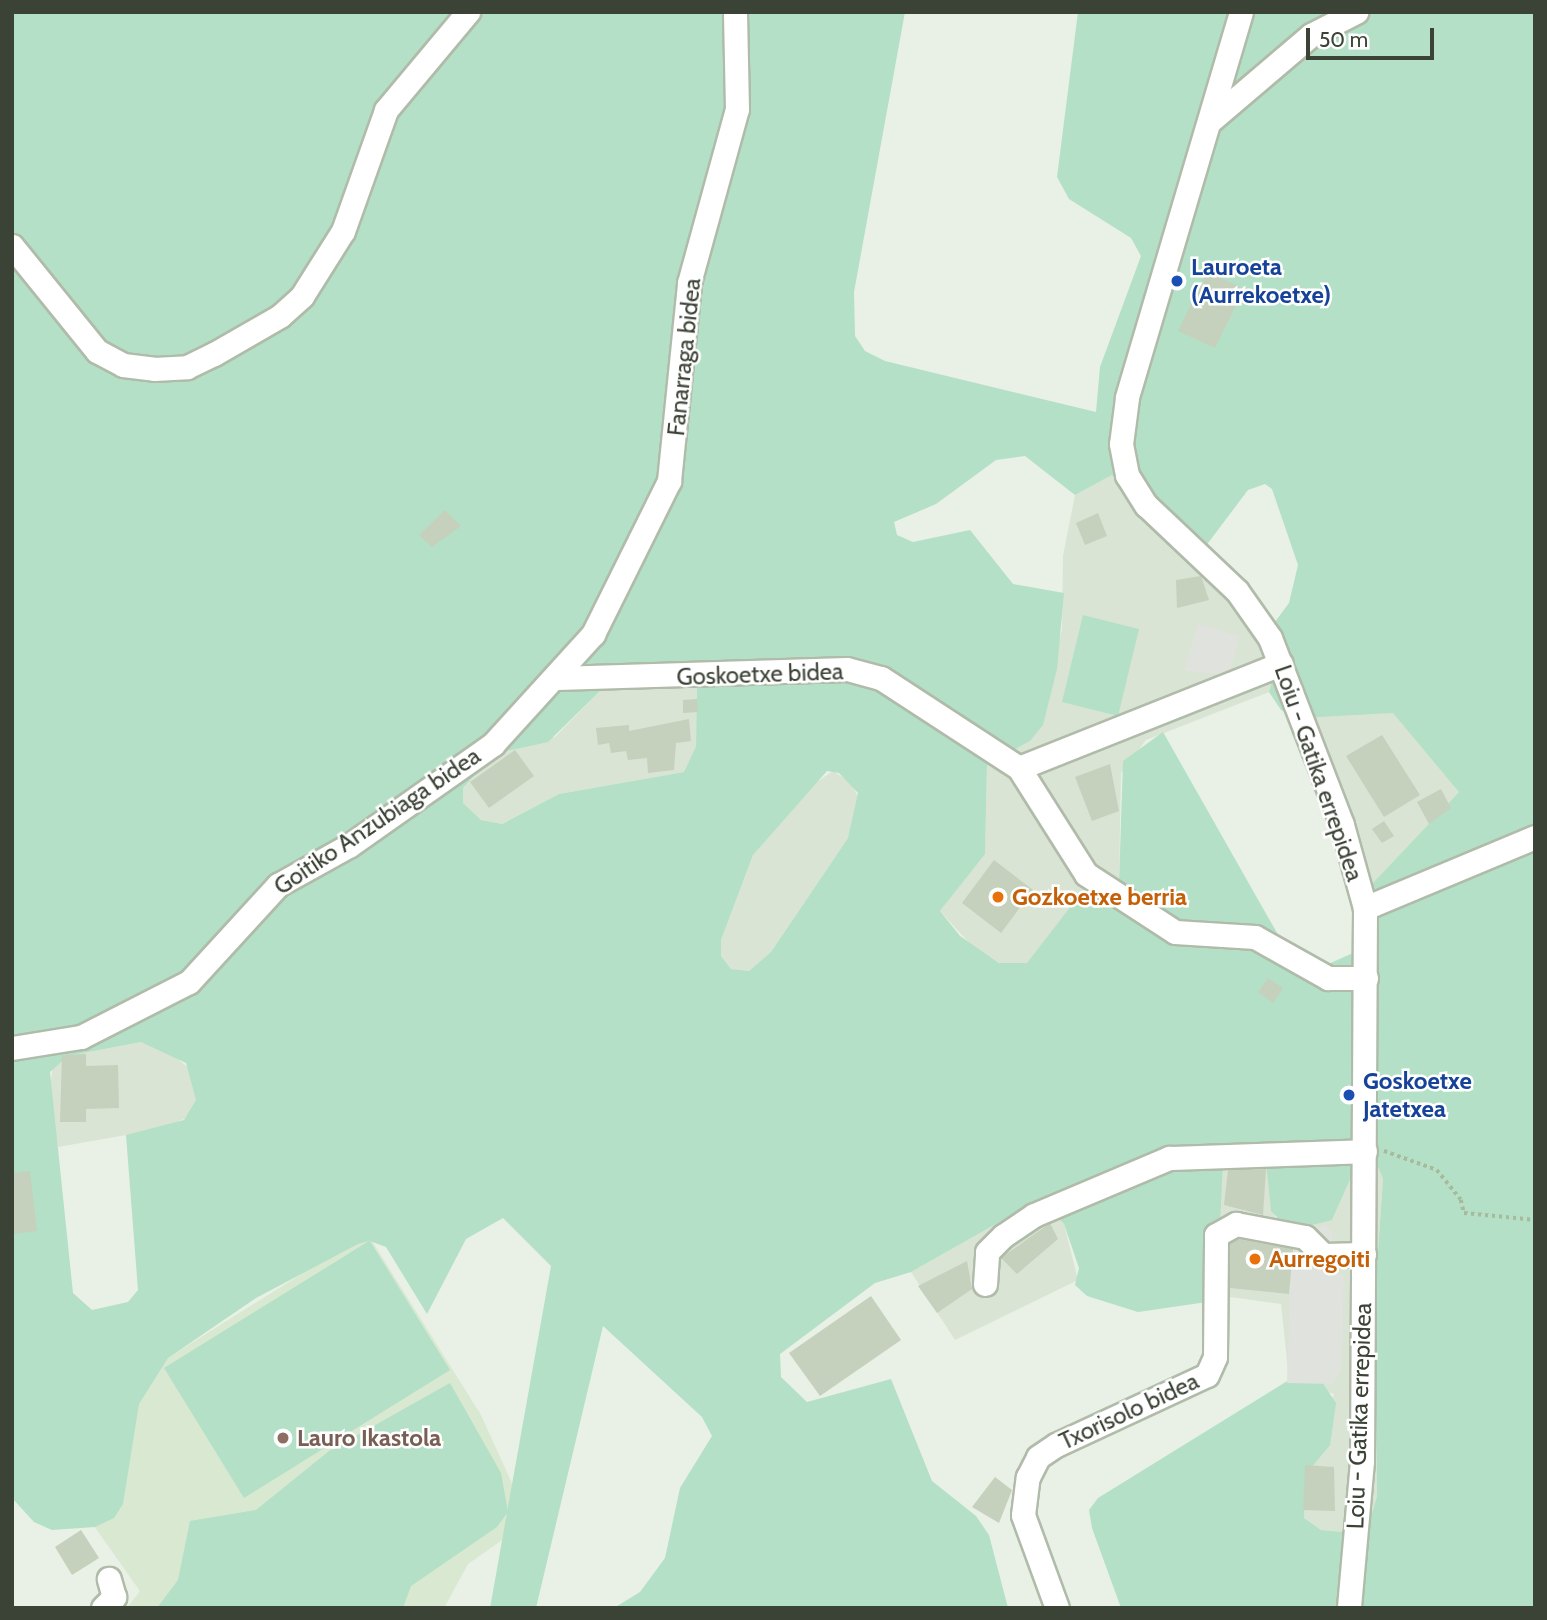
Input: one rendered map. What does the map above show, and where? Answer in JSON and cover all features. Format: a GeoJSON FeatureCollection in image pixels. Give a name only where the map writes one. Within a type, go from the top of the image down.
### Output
{"type":"FeatureCollection","features":[{"type":"Feature","properties":{"kind":"street"},"geometry":{"type":"LineString","coordinates":[[12,246],[97,351],[124,365],[154,369],[187,367],[214,354],[280,316],[302,296],[343,230],[386,110],[468,12]]}},
{"type":"Feature","properties":{"kind":"street","name":"Fanarraga bidea"},"geometry":{"type":"LineString","coordinates":[[558,678],[607,614],[669,481],[690,282],[737,109],[735,12]]}},
{"type":"Feature","properties":{"kind":"street","name":"Loiu - Gatika errepidea"},"geometry":{"type":"LineString","coordinates":[[1241,12],[1127,398],[1122,461],[1146,505],[1251,608],[1281,664],[1342,824],[1364,908],[1366,978],[1362,1461],[1349,1608]]}},
{"type":"Feature","properties":{"kind":"street"},"geometry":{"type":"LineString","coordinates":[[1210,121],[1311,35],[1356,12]]}},
{"type":"Feature","properties":{"kind":"street"},"geometry":{"type":"LineString","coordinates":[[1018,768],[1281,664]]}},
{"type":"Feature","properties":{"kind":"street","name":"Goskoetxe bidea"},"geometry":{"type":"LineString","coordinates":[[558,678],[847,669],[881,678],[1018,768],[1086,874],[1175,932],[1255,937],[1318,974],[1366,978]]}},
{"type":"Feature","properties":{"kind":"street","name":"Goitiko Anzubiaga bidea"},"geometry":{"type":"LineString","coordinates":[[12,1048],[81,1037],[161,1001],[212,962],[278,885],[438,786],[493,744],[558,678]]}},
{"type":"Feature","properties":{"kind":"street"},"geometry":{"type":"LineString","coordinates":[[1364,908],[1535,837]]}},
{"type":"Feature","properties":{"kind":"street"},"geometry":{"type":"LineString","coordinates":[[985,1284],[987,1252],[1003,1236],[1034,1216],[1169,1158],[1365,1151]]}},
{"type":"Feature","properties":{"kind":"street","name":"Txorisolo bidea"},"geometry":{"type":"LineString","coordinates":[[1056,1608],[1023,1515],[1028,1477],[1038,1457],[1056,1445],[1207,1376],[1215,1357],[1216,1235],[1236,1224],[1306,1237],[1323,1255],[1364,1254]]}},
{"type":"Feature","properties":{"kind":"street"},"geometry":{"type":"LineString","coordinates":[[103,1608],[114,1597],[109,1579]]}},
{"type":"Feature","properties":{"kind":"path"},"geometry":{"type":"LineString","coordinates":[[1365,1151],[1407,1155],[1437,1170],[1461,1200],[1464,1213],[1535,1220]]}},
{"type":"Feature","properties":{"kind":"shaded area"},"geometry":{"type":"Polygon","coordinates":[[[12,12],[905,12],[854,292],[855,336],[865,351],[885,361],[1096,412],[1100,367],[1141,256],[1131,238],[1069,199],[1057,177],[1078,12],[1535,12],[1535,1608],[1121,1608],[1092,1528],[1089,1510],[1098,1498],[1289,1380],[1322,1382],[1336,1403],[1330,1445],[1305,1475],[1304,1518],[1321,1530],[1366,1534],[1377,1496],[1375,1294],[1383,1179],[1374,1157],[1353,1173],[1332,1220],[1308,1226],[1281,1221],[1271,1211],[1266,1161],[1223,1162],[1218,1265],[1207,1302],[1138,1312],[1087,1296],[1075,1285],[1079,1268],[1064,1224],[1040,1199],[911,1272],[875,1283],[780,1354],[781,1377],[807,1402],[891,1379],[932,1481],[976,1516],[989,1535],[1008,1608],[614,1608],[640,1592],[665,1558],[680,1488],[712,1436],[702,1417],[603,1326],[536,1608],[490,1608],[551,1266],[503,1218],[466,1239],[427,1314],[386,1247],[370,1241],[450,1370],[244,1498],[164,1368],[369,1241],[358,1244],[256,1298],[168,1358],[139,1404],[123,1504],[114,1518],[95,1527],[52,1530],[34,1522],[12,1498],[12,12]],[[1025,456],[996,460],[936,504],[894,522],[897,535],[913,542],[970,530],[1013,584],[1064,593],[1057,669],[1043,725],[1030,741],[987,765],[985,854],[940,911],[960,936],[999,963],[1027,963],[1075,901],[1119,883],[1123,761],[1163,732],[1281,940],[1326,965],[1353,953],[1371,914],[1371,885],[1459,792],[1393,713],[1300,718],[1281,710],[1269,692],[1274,676],[1264,637],[1289,603],[1298,565],[1272,489],[1265,484],[1248,490],[1199,555],[1112,475],[1075,495],[1025,456]],[[697,679],[600,691],[548,742],[507,751],[481,768],[463,788],[463,803],[481,820],[502,824],[559,794],[684,772],[696,746],[697,679]],[[827,771],[753,855],[721,940],[721,956],[731,969],[749,971],[771,952],[848,838],[858,793],[839,773],[827,771]],[[141,1042],[68,1056],[50,1072],[73,1293],[92,1310],[128,1302],[138,1290],[126,1135],[184,1120],[196,1100],[186,1063],[141,1042]]]}},
{"type":"Feature","properties":{"kind":"shaded area"},"geometry":{"type":"Polygon","coordinates":[[[1112,475],[1243,597],[1273,683],[1269,692],[1146,740],[1121,773],[1119,883],[1027,963],[1005,966],[973,947],[940,911],[985,853],[987,765],[1030,741],[1062,630],[1063,556],[1075,495],[1112,475]]]}},
{"type":"Feature","properties":{"kind":"shaded area"},"geometry":{"type":"Polygon","coordinates":[[[1083,615],[1139,629],[1118,716],[1062,702],[1083,615]]]}},
{"type":"Feature","properties":{"kind":"shaded area"},"geometry":{"type":"Polygon","coordinates":[[[1198,624],[1240,636],[1229,675],[1184,671],[1198,624]]]}},
{"type":"Feature","properties":{"kind":"shaded area"},"geometry":{"type":"Polygon","coordinates":[[[697,679],[696,746],[684,772],[559,794],[501,824],[481,820],[463,803],[463,788],[481,768],[507,751],[555,737],[600,691],[697,679]]]}},
{"type":"Feature","properties":{"kind":"shaded area"},"geometry":{"type":"Polygon","coordinates":[[[1374,711],[1393,712],[1407,723],[1459,792],[1371,885],[1300,718],[1374,711]]]}},
{"type":"Feature","properties":{"kind":"shaded area"},"geometry":{"type":"Polygon","coordinates":[[[833,771],[850,782],[860,800],[848,838],[771,952],[749,971],[731,969],[721,956],[721,940],[753,855],[808,788],[833,771]]]}},
{"type":"Feature","properties":{"kind":"shaded area"},"geometry":{"type":"Polygon","coordinates":[[[141,1042],[167,1050],[191,1070],[196,1100],[189,1117],[160,1129],[58,1147],[49,1096],[53,1065],[68,1056],[141,1042]]]}},
{"type":"Feature","properties":{"kind":"shaded area"},"geometry":{"type":"Polygon","coordinates":[[[1374,1157],[1383,1179],[1375,1294],[1377,1496],[1366,1534],[1321,1530],[1304,1518],[1303,1481],[1334,1394],[1289,1380],[1281,1304],[1223,1296],[1217,1217],[1223,1162],[1266,1161],[1275,1217],[1332,1220],[1353,1173],[1374,1157]]]}},
{"type":"Feature","properties":{"kind":"shaded area"},"geometry":{"type":"Polygon","coordinates":[[[1040,1199],[1064,1224],[1078,1280],[955,1340],[911,1272],[1040,1199]]]}},
{"type":"Feature","properties":{"kind":"shaded area"},"geometry":{"type":"Polygon","coordinates":[[[1326,1225],[1333,1234],[1332,1270],[1344,1276],[1342,1368],[1332,1384],[1287,1383],[1291,1233],[1326,1225]]]}},
{"type":"Feature","properties":{"kind":"shaded area","name":"Lauro Ikastola"},"geometry":{"type":"Polygon","coordinates":[[[367,1233],[481,1415],[529,1521],[468,1564],[444,1608],[127,1608],[140,1591],[48,1461],[158,1364],[367,1233]]]}},
{"type":"Feature","properties":{"kind":"shaded area"},"geometry":{"type":"Polygon","coordinates":[[[450,1383],[501,1473],[508,1512],[497,1527],[411,1586],[403,1608],[157,1608],[178,1580],[190,1521],[256,1510],[329,1451],[450,1383]]]}},
{"type":"Feature","properties":{"kind":"building"},"geometry":{"type":"Polygon","coordinates":[[[1207,271],[1244,289],[1215,348],[1178,331],[1207,271]]]}},
{"type":"Feature","properties":{"kind":"building"},"geometry":{"type":"Polygon","coordinates":[[[445,510],[461,526],[432,547],[419,535],[445,510]]]}},
{"type":"Feature","properties":{"kind":"building"},"geometry":{"type":"Polygon","coordinates":[[[1098,513],[1107,536],[1085,545],[1076,523],[1098,513]]]}},
{"type":"Feature","properties":{"kind":"building"},"geometry":{"type":"Polygon","coordinates":[[[1201,576],[1209,600],[1177,608],[1176,580],[1201,576]]]}},
{"type":"Feature","properties":{"kind":"building"},"geometry":{"type":"Polygon","coordinates":[[[697,699],[698,712],[683,713],[683,700],[697,699]]]}},
{"type":"Feature","properties":{"kind":"building"},"geometry":{"type":"Polygon","coordinates":[[[689,719],[691,741],[676,743],[674,770],[648,773],[647,758],[628,760],[626,751],[611,753],[609,743],[598,745],[596,728],[629,725],[629,731],[689,719]]]}},
{"type":"Feature","properties":{"kind":"building"},"geometry":{"type":"Polygon","coordinates":[[[1382,735],[1420,795],[1384,817],[1346,756],[1382,735]]]}},
{"type":"Feature","properties":{"kind":"building"},"geometry":{"type":"Polygon","coordinates":[[[515,750],[534,776],[489,808],[470,782],[515,750]]]}},
{"type":"Feature","properties":{"kind":"building"},"geometry":{"type":"Polygon","coordinates":[[[1110,764],[1119,811],[1092,821],[1075,777],[1110,764]]]}},
{"type":"Feature","properties":{"kind":"building"},"geometry":{"type":"Polygon","coordinates":[[[1441,789],[1451,808],[1429,824],[1417,802],[1441,789]]]}},
{"type":"Feature","properties":{"kind":"building"},"geometry":{"type":"Polygon","coordinates":[[[1384,821],[1394,836],[1382,843],[1372,829],[1384,821]]]}},
{"type":"Feature","properties":{"kind":"building","name":"Gozkoetxe berria"},"geometry":{"type":"Polygon","coordinates":[[[994,860],[1033,890],[1001,933],[962,903],[994,860]]]}},
{"type":"Feature","properties":{"kind":"building"},"geometry":{"type":"Polygon","coordinates":[[[1268,978],[1283,988],[1273,1003],[1258,992],[1268,978]]]}},
{"type":"Feature","properties":{"kind":"building"},"geometry":{"type":"Polygon","coordinates":[[[86,1054],[86,1066],[118,1065],[119,1108],[86,1109],[86,1122],[60,1122],[62,1055],[86,1054]]]}},
{"type":"Feature","properties":{"kind":"building"},"geometry":{"type":"Polygon","coordinates":[[[1266,1169],[1263,1215],[1224,1205],[1228,1170],[1266,1169]]]}},
{"type":"Feature","properties":{"kind":"building"},"geometry":{"type":"Polygon","coordinates":[[[30,1171],[37,1231],[12,1234],[12,1173],[30,1171]]]}},
{"type":"Feature","properties":{"kind":"building"},"geometry":{"type":"Polygon","coordinates":[[[1050,1223],[1058,1239],[1017,1274],[1001,1258],[1050,1223]]]}},
{"type":"Feature","properties":{"kind":"building","name":"Aurregoiti"},"geometry":{"type":"Polygon","coordinates":[[[1238,1239],[1293,1249],[1289,1294],[1230,1288],[1230,1243],[1238,1239]]]}},
{"type":"Feature","properties":{"kind":"building"},"geometry":{"type":"Polygon","coordinates":[[[967,1261],[972,1289],[937,1313],[918,1286],[967,1261]]]}},
{"type":"Feature","properties":{"kind":"building"},"geometry":{"type":"Polygon","coordinates":[[[871,1296],[901,1340],[820,1396],[789,1353],[871,1296]]]}},
{"type":"Feature","properties":{"kind":"building"},"geometry":{"type":"Polygon","coordinates":[[[1305,1465],[1334,1467],[1335,1511],[1303,1510],[1305,1465]]]}},
{"type":"Feature","properties":{"kind":"building"},"geometry":{"type":"Polygon","coordinates":[[[995,1477],[1012,1490],[999,1523],[972,1507],[995,1477]]]}},
{"type":"Feature","properties":{"kind":"building"},"geometry":{"type":"Polygon","coordinates":[[[81,1530],[99,1558],[72,1575],[55,1547],[81,1530]]]}},
{"type":"Feature","properties":{"kind":"place","name":"Lauroeta (Aurrekoetxe)"},"geometry":{"type":"Point","coordinates":[1177,281]}},
{"type":"Feature","properties":{"kind":"place","name":"Gozkoetxe berria"},"geometry":{"type":"Point","coordinates":[998,897]}},
{"type":"Feature","properties":{"kind":"place","name":"Goskoetxe Jatetxea"},"geometry":{"type":"Point","coordinates":[1349,1095]}},
{"type":"Feature","properties":{"kind":"place","name":"Aurregoiti"},"geometry":{"type":"Point","coordinates":[1255,1259]}},
{"type":"Feature","properties":{"kind":"place","name":"Lauro Ikastola"},"geometry":{"type":"Point","coordinates":[283,1438]}}]}
